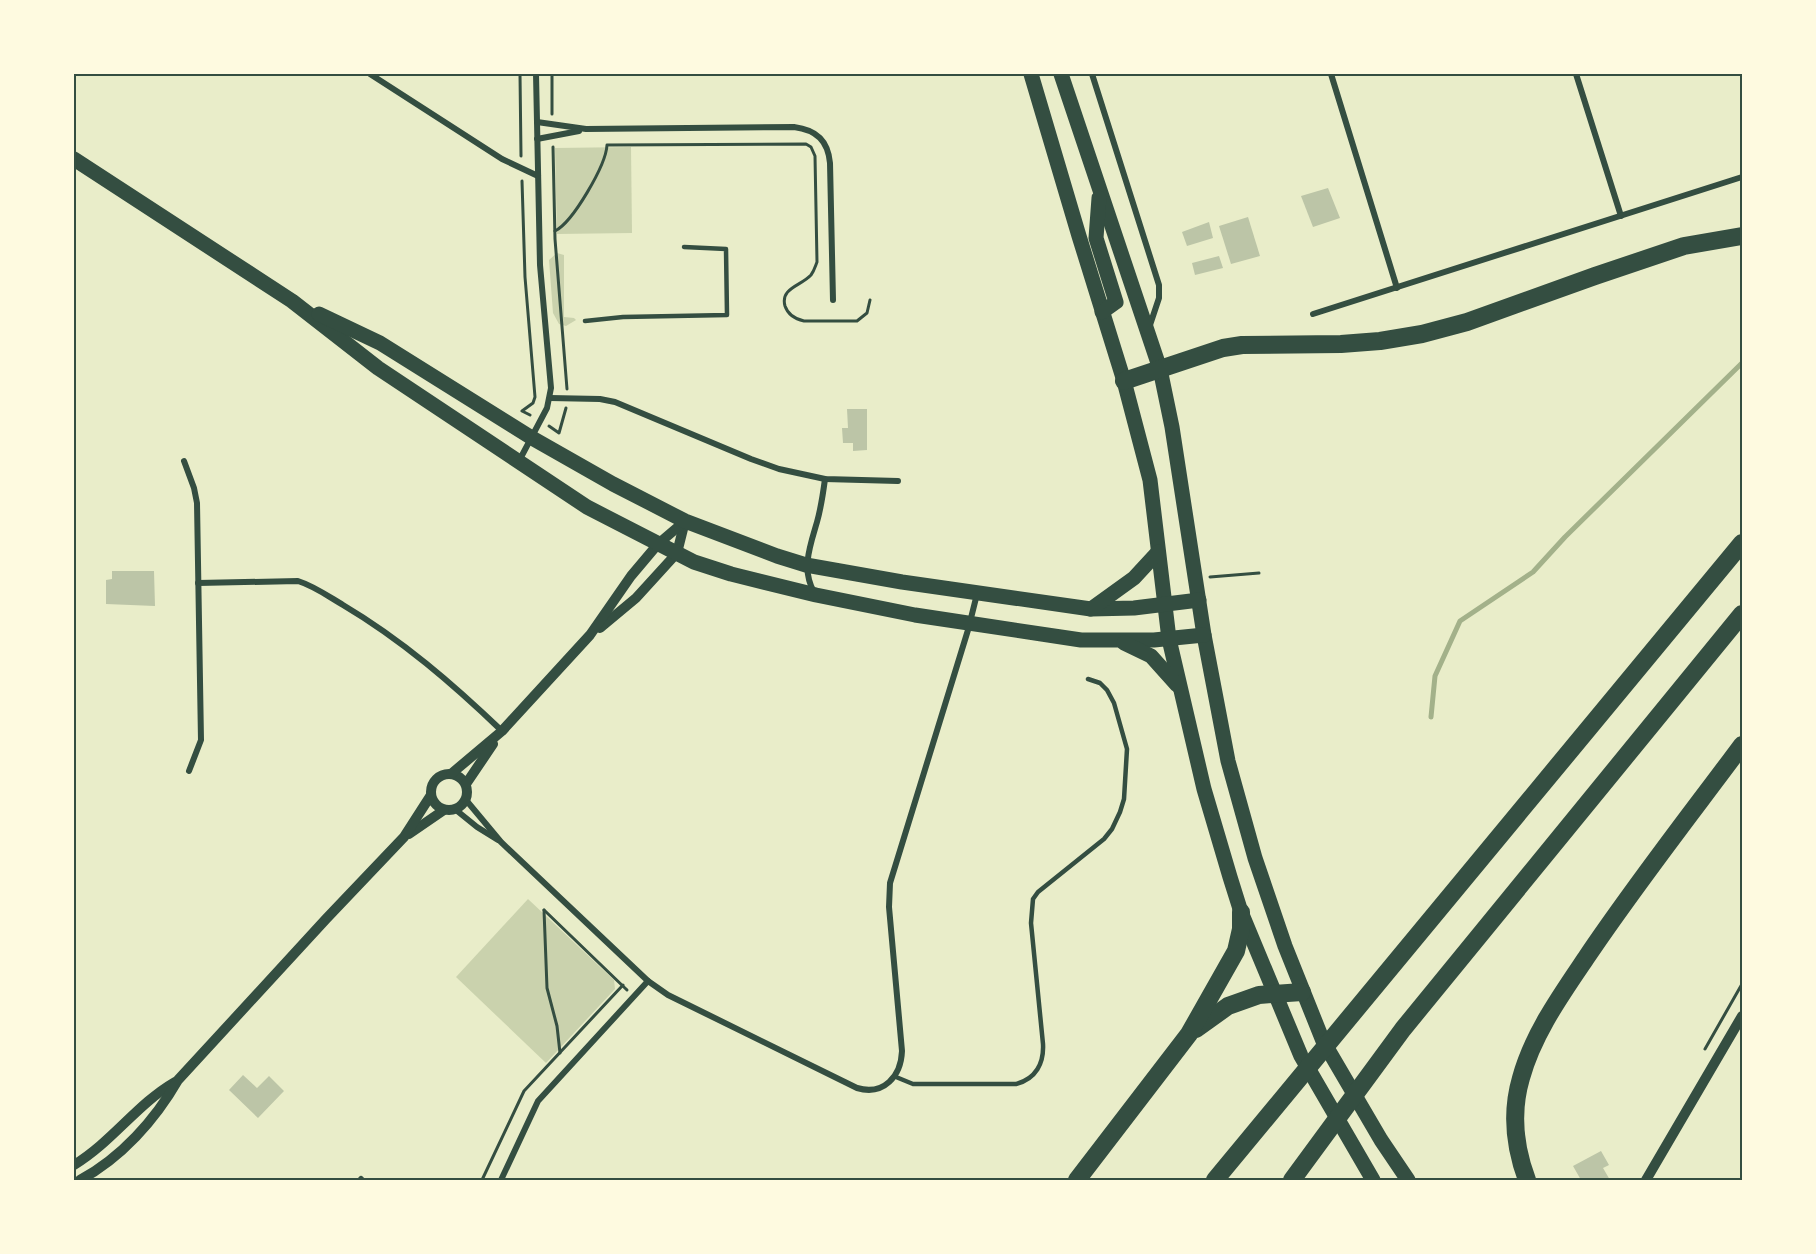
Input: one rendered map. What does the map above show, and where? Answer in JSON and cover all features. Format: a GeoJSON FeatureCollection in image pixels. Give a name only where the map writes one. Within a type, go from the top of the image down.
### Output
{"type":"FeatureCollection","features":[{"type":"Feature","properties":{"kind":"highway"},"geometry":{"type":"LineString","coordinates":[[1124,381],[1222,348],[1242,345],[1341,344],[1380,341],[1422,334],[1467,322],[1684,246],[1743,236]]}},
{"type":"Feature","properties":{"kind":"highway"},"geometry":{"type":"LineString","coordinates":[[1215,1180],[1743,543]]}},
{"type":"Feature","properties":{"kind":"highway"},"geometry":{"type":"LineString","coordinates":[[1292,1180],[1403,1029],[1743,614]]}},
{"type":"Feature","properties":{"kind":"highway"},"geometry":{"type":"LineString","coordinates":[[1527,1180],[1516,1138],[1515,1102],[1521,1077],[1535,1039],[1613,918],[1743,745]]}},
{"type":"Feature","properties":{"kind":"highway"},"geometry":{"type":"LineString","coordinates":[[1077,1180],[1189,1034],[1236,951],[1241,929],[1241,912]]}},
{"type":"Feature","properties":{"kind":"highway"},"geometry":{"type":"LineString","coordinates":[[1189,1034],[1228,1006],[1259,995],[1302,992]]}},
{"type":"Feature","properties":{"kind":"main road"},"geometry":{"type":"LineString","coordinates":[[1031,74],[1124,381],[1150,480],[1164,604],[1179,688],[1204,789],[1241,912],[1301,1056],[1373,1180]]}},
{"type":"Feature","properties":{"kind":"main road"},"geometry":{"type":"LineString","coordinates":[[1061,74],[1160,369],[1172,427],[1204,635],[1228,761],[1255,858],[1302,992],[1323,1041],[1381,1140],[1408,1180]]}},
{"type":"Feature","properties":{"kind":"main road"},"geometry":{"type":"LineString","coordinates":[[74,159],[292,301],[378,368],[587,507],[694,562],[816,596],[915,615],[1081,640],[1120,641],[1204,635]]}},
{"type":"Feature","properties":{"kind":"main road"},"geometry":{"type":"LineString","coordinates":[[1100,192],[1096,238],[1116,302],[1102,312]]}},
{"type":"Feature","properties":{"kind":"main road"},"geometry":{"type":"LineString","coordinates":[[292,301],[380,343],[532,438],[613,484],[685,521],[730,540],[806,565],[1091,609],[1134,608],[1199,600]]}},
{"type":"Feature","properties":{"kind":"main road"},"geometry":{"type":"LineString","coordinates":[[1091,609],[1126,585],[1158,552]]}},
{"type":"Feature","properties":{"kind":"main road"},"geometry":{"type":"LineString","coordinates":[[1120,641],[1151,656],[1179,688]]}},
{"type":"Feature","properties":{"kind":"street"},"geometry":{"type":"LineString","coordinates":[[370,74],[502,159],[538,176]]}},
{"type":"Feature","properties":{"kind":"street"},"geometry":{"type":"LineString","coordinates":[[519,462],[548,408],[550,398],[549,350],[540,265],[536,74]]}},
{"type":"Feature","properties":{"kind":"street"},"geometry":{"type":"LineString","coordinates":[[1092,74],[1159,285],[1159,298],[1147,333]]}},
{"type":"Feature","properties":{"kind":"street"},"geometry":{"type":"LineString","coordinates":[[1331,74],[1397,288]]}},
{"type":"Feature","properties":{"kind":"street"},"geometry":{"type":"LineString","coordinates":[[1576,74],[1621,216]]}},
{"type":"Feature","properties":{"kind":"street"},"geometry":{"type":"LineString","coordinates":[[537,122],[586,129],[794,127],[811,130],[827,146],[830,163],[833,300]]}},
{"type":"Feature","properties":{"kind":"street"},"geometry":{"type":"LineString","coordinates":[[537,139],[586,129]]}},
{"type":"Feature","properties":{"kind":"street"},"geometry":{"type":"LineString","coordinates":[[1313,315],[1743,177]]}},
{"type":"Feature","properties":{"kind":"street"},"geometry":{"type":"LineString","coordinates":[[550,398],[600,399],[615,402],[779,469],[825,479],[898,481]]}},
{"type":"Feature","properties":{"kind":"street"},"geometry":{"type":"LineString","coordinates":[[184,461],[197,503],[201,740],[189,771]]}},
{"type":"Feature","properties":{"kind":"street"},"geometry":{"type":"LineString","coordinates":[[816,596],[808,582],[806,565],[823,499],[825,479]]}},
{"type":"Feature","properties":{"kind":"street"},"geometry":{"type":"LineString","coordinates":[[452,774],[502,731],[590,635],[631,576],[658,544],[685,521]]}},
{"type":"Feature","properties":{"kind":"street"},"geometry":{"type":"LineString","coordinates":[[590,635],[636,598],[677,553],[685,521]]}},
{"type":"Feature","properties":{"kind":"street"},"geometry":{"type":"LineString","coordinates":[[198,583],[298,582],[309,584],[414,652],[502,731]]}},
{"type":"Feature","properties":{"kind":"street"},"geometry":{"type":"LineString","coordinates":[[466,800],[501,842],[648,981],[688,1006],[857,1088],[877,1089],[890,1083],[896,1077],[902,1060],[889,907],[890,884],[970,623],[977,593]]}},
{"type":"Feature","properties":{"kind":"street"},"geometry":{"type":"LineString","coordinates":[[466,784],[502,731]]}},
{"type":"Feature","properties":{"kind":"street"},"geometry":{"type":"LineString","coordinates":[[404,837],[450,810],[466,800],[468,795],[466,784],[452,774],[436,779],[431,789],[435,805],[450,810],[501,842]]}},
{"type":"Feature","properties":{"kind":"street"},"geometry":{"type":"LineString","coordinates":[[80,1180],[115,1157],[130,1143],[167,1100],[178,1080],[404,837],[431,795]]}},
{"type":"Feature","properties":{"kind":"street"},"geometry":{"type":"LineString","coordinates":[[501,1180],[538,1101],[648,981]]}},
{"type":"Feature","properties":{"kind":"street"},"geometry":{"type":"LineString","coordinates":[[1646,1180],[1743,1016]]}},
{"type":"Feature","properties":{"kind":"street"},"geometry":{"type":"LineString","coordinates":[[74,1165],[104,1144],[159,1091],[178,1080]]}},
{"type":"Feature","properties":{"kind":"lane"},"geometry":{"type":"LineString","coordinates":[[585,321],[623,317],[727,315],[726,249],[684,247]]}},
{"type":"Feature","properties":{"kind":"lane"},"geometry":{"type":"LineString","coordinates":[[896,1077],[913,1084],[1016,1084],[1026,1082],[1033,1077],[1041,1062],[1043,1044],[1031,923],[1033,899],[1038,892],[1104,839],[1112,829],[1124,799],[1127,749],[1114,703],[1100,683],[1088,679]]}},
{"type":"Feature","properties":{"kind":"path"},"geometry":{"type":"LineString","coordinates":[[552,74],[553,124]]}},
{"type":"Feature","properties":{"kind":"path"},"geometry":{"type":"LineString","coordinates":[[553,136],[555,231],[568,221],[593,182],[605,157],[607,145],[806,144],[811,147],[815,156],[817,262],[809,277],[786,294],[784,299],[787,311],[796,319],[804,321],[857,321],[867,313],[870,300]]}},
{"type":"Feature","properties":{"kind":"path"},"geometry":{"type":"LineString","coordinates":[[560,1053],[557,1026],[547,988],[544,910],[633,997]]}},
{"type":"Feature","properties":{"kind":"path"},"geometry":{"type":"LineString","coordinates":[[482,1180],[524,1091],[623,985]]}},
{"type":"Feature","properties":{"kind":"green space"},"geometry":{"type":"Polygon","coordinates":[[[631,147],[632,233],[557,234],[555,148],[631,147]]]}},
{"type":"Feature","properties":{"kind":"green space"},"geometry":{"type":"Polygon","coordinates":[[[557,253],[564,255],[564,317],[576,320],[566,326],[559,324],[553,313],[549,260],[557,253]]]}},
{"type":"Feature","properties":{"kind":"green space"},"geometry":{"type":"Polygon","coordinates":[[[528,899],[614,980],[615,989],[546,1063],[456,977],[528,899]]]}},
{"type":"Feature","properties":{"kind":"building"},"geometry":{"type":"Polygon","coordinates":[[[1328,188],[1340,218],[1313,227],[1301,196],[1328,188]]]}},
{"type":"Feature","properties":{"kind":"building"},"geometry":{"type":"Polygon","coordinates":[[[1248,217],[1260,256],[1231,264],[1219,226],[1248,217]]]}},
{"type":"Feature","properties":{"kind":"building"},"geometry":{"type":"Polygon","coordinates":[[[1209,222],[1213,238],[1187,246],[1182,232],[1209,222]]]}},
{"type":"Feature","properties":{"kind":"building"},"geometry":{"type":"Polygon","coordinates":[[[1219,256],[1223,268],[1195,275],[1192,263],[1219,256]]]}},
{"type":"Feature","properties":{"kind":"building"},"geometry":{"type":"Polygon","coordinates":[[[847,409],[867,409],[867,450],[853,451],[853,443],[843,443],[842,428],[848,428],[847,409]]]}},
{"type":"Feature","properties":{"kind":"building"},"geometry":{"type":"Polygon","coordinates":[[[112,571],[154,571],[155,606],[106,604],[106,580],[112,579],[112,571]]]}},
{"type":"Feature","properties":{"kind":"building"},"geometry":{"type":"Polygon","coordinates":[[[243,1075],[257,1088],[269,1076],[284,1091],[258,1118],[229,1090],[243,1075]]]}},
{"type":"Feature","properties":{"kind":"building"},"geometry":{"type":"Polygon","coordinates":[[[1601,1151],[1609,1165],[1603,1168],[1610,1180],[1581,1180],[1573,1166],[1601,1151]]]}},
{"type":"Feature","properties":{"kind":"waterway"},"geometry":{"type":"LineString","coordinates":[[1431,717],[1435,676],[1460,621],[1533,572],[1565,537],[1742,363]]}}]}
